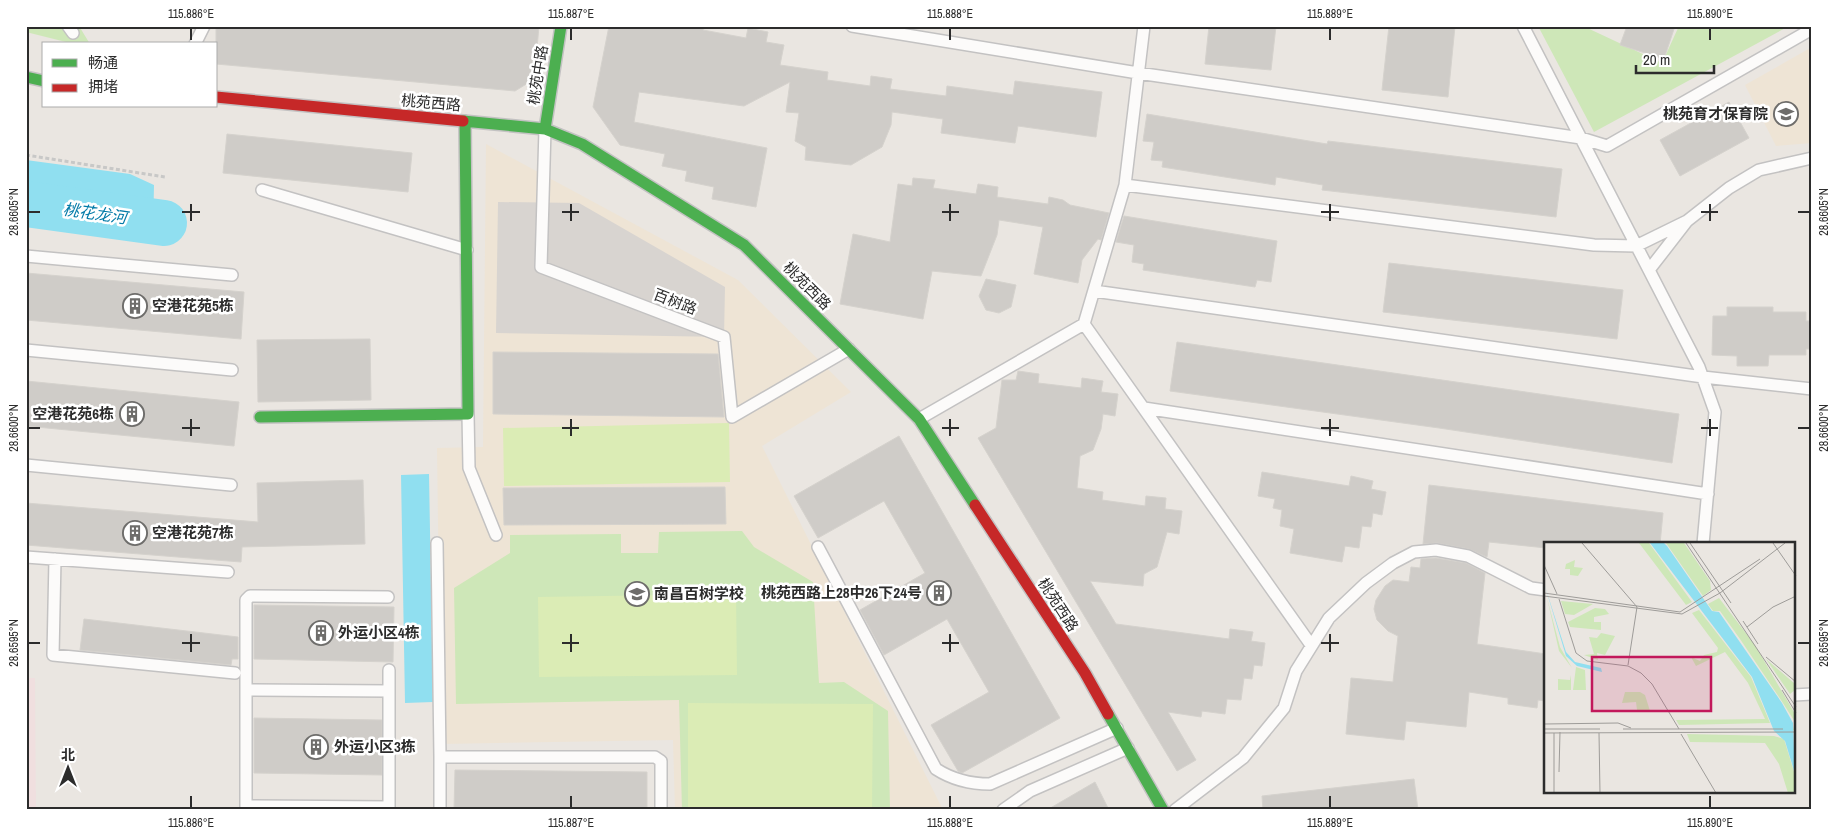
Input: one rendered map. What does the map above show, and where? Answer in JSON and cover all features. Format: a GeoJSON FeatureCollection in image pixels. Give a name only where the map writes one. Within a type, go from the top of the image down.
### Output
{"type":"FeatureCollection","features":[{"type":"Feature","properties":{"kind":"street","name":"桃苑中路"},"geometry":{"type":"LineString","coordinates":[[545,129],[561,26]]}},
{"type":"Feature","properties":{"kind":"street"},"geometry":{"type":"LineString","coordinates":[[26,77],[42,81]]}},
{"type":"Feature","properties":{"kind":"street","name":"桃苑西路"},"geometry":{"type":"LineString","coordinates":[[218,97],[545,129],[582,144],[744,245],[919,419],[1085,673],[1163,810]]}},
{"type":"Feature","properties":{"kind":"street"},"geometry":{"type":"LineString","coordinates":[[260,416],[468,414],[465,121]]}},
{"type":"Feature","properties":{"kind":"lane"},"geometry":{"type":"LineString","coordinates":[[196,42],[204,26]]}},
{"type":"Feature","properties":{"kind":"lane"},"geometry":{"type":"LineString","coordinates":[[852,26],[1138,73],[1581,138],[1607,146],[1812,29]]}},
{"type":"Feature","properties":{"kind":"lane"},"geometry":{"type":"LineString","coordinates":[[919,419],[1084,324],[1125,185],[1144,26]]}},
{"type":"Feature","properties":{"kind":"lane"},"geometry":{"type":"LineString","coordinates":[[1523,26],[1649,270],[1702,377],[1715,412],[1704,542]]}},
{"type":"Feature","properties":{"kind":"lane","name":"百树路"},"geometry":{"type":"LineString","coordinates":[[545,129],[541,267],[724,337],[732,417],[849,349]]}},
{"type":"Feature","properties":{"kind":"lane"},"geometry":{"type":"LineString","coordinates":[[1125,185],[1594,245],[1636,246],[1687,221],[1730,188],[1759,170],[1812,158]]}},
{"type":"Feature","properties":{"kind":"lane"},"geometry":{"type":"LineString","coordinates":[[262,190],[466,250]]}},
{"type":"Feature","properties":{"kind":"lane"},"geometry":{"type":"LineString","coordinates":[[1649,270],[1687,221]]}},
{"type":"Feature","properties":{"kind":"lane"},"geometry":{"type":"LineString","coordinates":[[26,256],[232,275]]}},
{"type":"Feature","properties":{"kind":"lane"},"geometry":{"type":"LineString","coordinates":[[1094,291],[1702,377],[1812,389]]}},
{"type":"Feature","properties":{"kind":"lane"},"geometry":{"type":"LineString","coordinates":[[1084,324],[1311,645]]}},
{"type":"Feature","properties":{"kind":"lane"},"geometry":{"type":"LineString","coordinates":[[26,350],[232,370]]}},
{"type":"Feature","properties":{"kind":"lane"},"geometry":{"type":"LineString","coordinates":[[1144,408],[1708,494]]}},
{"type":"Feature","properties":{"kind":"lane"},"geometry":{"type":"LineString","coordinates":[[468,414],[469,468],[496,535]]}},
{"type":"Feature","properties":{"kind":"lane"},"geometry":{"type":"LineString","coordinates":[[26,465],[231,485]]}},
{"type":"Feature","properties":{"kind":"lane"},"geometry":{"type":"LineString","coordinates":[[436,543],[440,810]]}},
{"type":"Feature","properties":{"kind":"lane"},"geometry":{"type":"LineString","coordinates":[[818,547],[936,769],[948,776],[972,784],[990,784],[1117,728]]}},
{"type":"Feature","properties":{"kind":"lane"},"geometry":{"type":"LineString","coordinates":[[1175,810],[1243,758],[1284,708],[1296,671],[1329,618],[1366,583],[1393,563],[1414,552],[1436,550],[1468,556],[1531,588],[1544,590]]}},
{"type":"Feature","properties":{"kind":"lane"},"geometry":{"type":"LineString","coordinates":[[26,557],[228,572]]}},
{"type":"Feature","properties":{"kind":"lane"},"geometry":{"type":"LineString","coordinates":[[54,559],[53,655],[235,673]]}},
{"type":"Feature","properties":{"kind":"lane"},"geometry":{"type":"LineString","coordinates":[[388,597],[248,598],[246,600],[246,808],[389,809],[389,670]]}},
{"type":"Feature","properties":{"kind":"lane"},"geometry":{"type":"LineString","coordinates":[[246,690],[389,691]]}},
{"type":"Feature","properties":{"kind":"lane"},"geometry":{"type":"LineString","coordinates":[[1796,695],[1812,694]]}},
{"type":"Feature","properties":{"kind":"lane"},"geometry":{"type":"LineString","coordinates":[[1002,810],[1030,791],[1128,748]]}},
{"type":"Feature","properties":{"kind":"lane"},"geometry":{"type":"LineString","coordinates":[[440,757],[655,757],[661,761],[661,810]]}},
{"type":"Feature","properties":{"kind":"path"},"geometry":{"type":"LineString","coordinates":[[26,154],[165,177]]}},
{"type":"Feature","properties":{"kind":"shaded area","name":"桃苑育才保育院"},"geometry":{"type":"Polygon","coordinates":[[[1812,47],[1812,143],[1776,146],[1745,85],[1812,47]]]}},
{"type":"Feature","properties":{"kind":"shaded area","name":"南昌百树学校"},"geometry":{"type":"Polygon","coordinates":[[[486,144],[738,280],[851,392],[762,446],[943,810],[675,810],[673,740],[441,744],[437,448],[483,447],[486,144]]]}},
{"type":"Feature","properties":{"kind":"shaded area"},"geometry":{"type":"Polygon","coordinates":[[[498,202],[579,203],[725,287],[724,337],[496,333],[498,202]]]}},
{"type":"Feature","properties":{"kind":"shaded area"},"geometry":{"type":"Polygon","coordinates":[[[26,678],[35,678],[36,810],[26,810],[26,678]]]}},
{"type":"Feature","properties":{"kind":"green space"},"geometry":{"type":"Polygon","coordinates":[[[26,26],[79,26],[89,42],[66,42],[26,32],[26,26]]]}},
{"type":"Feature","properties":{"kind":"green space"},"geometry":{"type":"Polygon","coordinates":[[[1538,26],[1583,26],[1662,63],[1679,26],[1789,26],[1594,132],[1538,26]]]}},
{"type":"Feature","properties":{"kind":"green space"},"geometry":{"type":"Polygon","coordinates":[[[729,423],[730,482],[504,486],[503,428],[729,423]]]}},
{"type":"Feature","properties":{"kind":"green space"},"geometry":{"type":"Polygon","coordinates":[[[742,531],[754,547],[813,582],[819,683],[844,682],[888,711],[890,810],[682,810],[679,700],[456,704],[454,588],[510,553],[510,535],[621,534],[621,553],[658,553],[659,532],[742,531]]]}},
{"type":"Feature","properties":{"kind":"green space"},"geometry":{"type":"Polygon","coordinates":[[[736,594],[737,675],[539,677],[538,597],[736,594]]]}},
{"type":"Feature","properties":{"kind":"green space"},"geometry":{"type":"Polygon","coordinates":[[[688,703],[873,704],[872,810],[688,810],[688,703]]]}},
{"type":"Feature","properties":{"kind":"water"},"geometry":{"type":"Polygon","coordinates":[[[26,160],[130,174],[154,185],[153,232],[26,211],[26,160]]]}},
{"type":"Feature","properties":{"kind":"water"},"geometry":{"type":"Polygon","coordinates":[[[429,474],[433,702],[405,703],[401,475],[429,474]]]}},
{"type":"Feature","properties":{"kind":"building"},"geometry":{"type":"Polygon","coordinates":[[[216,26],[539,26],[535,70],[528,83],[515,91],[218,64],[218,42],[216,42],[216,26]]]}},
{"type":"Feature","properties":{"kind":"building"},"geometry":{"type":"Polygon","coordinates":[[[609,26],[704,26],[703,30],[746,38],[748,28],[768,32],[766,42],[784,45],[780,65],[828,72],[827,80],[870,86],[871,76],[892,79],[890,89],[946,96],[947,86],[1013,95],[1015,81],[1102,92],[1096,137],[1018,126],[1015,143],[941,133],[943,119],[892,112],[891,125],[882,147],[851,165],[805,160],[806,147],[795,141],[799,113],[786,112],[790,82],[744,106],[639,92],[634,122],[767,148],[756,207],[712,199],[714,187],[685,181],[687,171],[662,166],[665,154],[620,145],[593,107],[609,26]]]}},
{"type":"Feature","properties":{"kind":"building"},"geometry":{"type":"Polygon","coordinates":[[[1209,26],[1276,26],[1271,70],[1205,64],[1209,26]]]}},
{"type":"Feature","properties":{"kind":"building"},"geometry":{"type":"Polygon","coordinates":[[[1389,26],[1455,26],[1448,97],[1382,90],[1389,26]]]}},
{"type":"Feature","properties":{"kind":"building"},"geometry":{"type":"Polygon","coordinates":[[[1627,26],[1675,26],[1664,59],[1620,45],[1627,26]]]}},
{"type":"Feature","properties":{"kind":"building"},"geometry":{"type":"Polygon","coordinates":[[[1729,102],[1749,138],[1680,176],[1660,140],[1729,102]]]}},
{"type":"Feature","properties":{"kind":"building"},"geometry":{"type":"Polygon","coordinates":[[[1147,114],[1327,144],[1328,141],[1562,169],[1556,217],[1322,190],[1323,185],[1276,177],[1275,185],[1162,167],[1163,161],[1151,160],[1154,142],[1143,141],[1147,114]]]}},
{"type":"Feature","properties":{"kind":"building"},"geometry":{"type":"Polygon","coordinates":[[[227,134],[412,153],[408,192],[223,173],[227,134]]]}},
{"type":"Feature","properties":{"kind":"building"},"geometry":{"type":"Polygon","coordinates":[[[913,178],[935,180],[933,188],[976,194],[978,184],[998,187],[997,197],[1048,204],[1049,197],[1063,200],[1070,205],[1109,213],[1101,240],[1098,239],[1082,260],[1078,283],[1034,274],[1043,227],[999,220],[997,235],[981,276],[932,271],[923,319],[840,304],[853,234],[890,242],[898,184],[912,186],[913,178]]]}},
{"type":"Feature","properties":{"kind":"building"},"geometry":{"type":"Polygon","coordinates":[[[1124,216],[1277,241],[1271,282],[1257,280],[1255,287],[1143,270],[1144,264],[1132,262],[1134,245],[1116,242],[1124,216]]]}},
{"type":"Feature","properties":{"kind":"building"},"geometry":{"type":"Polygon","coordinates":[[[1389,263],[1623,290],[1617,339],[1383,312],[1389,263]]]}},
{"type":"Feature","properties":{"kind":"building","name":"空港花苑5栋"},"geometry":{"type":"Polygon","coordinates":[[[26,273],[244,292],[241,339],[26,320],[26,273]]]}},
{"type":"Feature","properties":{"kind":"building"},"geometry":{"type":"Polygon","coordinates":[[[986,279],[1016,285],[1011,307],[999,313],[986,310],[979,296],[986,279]]]}},
{"type":"Feature","properties":{"kind":"building"},"geometry":{"type":"Polygon","coordinates":[[[1727,307],[1773,307],[1773,312],[1806,312],[1806,321],[1812,321],[1812,349],[1806,349],[1806,355],[1769,355],[1768,366],[1737,366],[1737,356],[1712,355],[1713,316],[1727,316],[1727,307]]]}},
{"type":"Feature","properties":{"kind":"building"},"geometry":{"type":"Polygon","coordinates":[[[370,339],[371,400],[258,402],[257,340],[370,339]]]}},
{"type":"Feature","properties":{"kind":"building"},"geometry":{"type":"Polygon","coordinates":[[[1177,342],[1679,414],[1672,463],[1439,428],[1170,391],[1177,342]]]}},
{"type":"Feature","properties":{"kind":"building"},"geometry":{"type":"Polygon","coordinates":[[[493,352],[718,354],[724,417],[493,414],[493,352]]]}},
{"type":"Feature","properties":{"kind":"building"},"geometry":{"type":"Polygon","coordinates":[[[1018,371],[1039,374],[1038,383],[1081,388],[1082,378],[1103,381],[1101,392],[1118,394],[1115,416],[1103,414],[1101,429],[1093,450],[1080,456],[1077,488],[1103,492],[1102,500],[1145,506],[1146,496],[1166,498],[1165,509],[1182,511],[1179,534],[1167,532],[1157,567],[1144,574],[1143,586],[1090,581],[1116,624],[1229,639],[1230,629],[1253,632],[1251,641],[1265,643],[1262,666],[1254,665],[1252,679],[1244,678],[1241,700],[1227,699],[1225,714],[1202,711],[1201,717],[1168,712],[1196,760],[1177,771],[978,438],[996,428],[1002,380],[1016,380],[1018,371]]]}},
{"type":"Feature","properties":{"kind":"building","name":"空港花苑6栋"},"geometry":{"type":"Polygon","coordinates":[[[26,381],[239,402],[234,446],[26,426],[26,381]]]}},
{"type":"Feature","properties":{"kind":"building","name":"桃苑西路上28中26下24号"},"geometry":{"type":"Polygon","coordinates":[[[899,436],[1060,718],[962,773],[958,771],[931,725],[989,692],[947,619],[884,655],[860,610],[925,573],[884,501],[818,538],[794,496],[899,436]]]}},
{"type":"Feature","properties":{"kind":"building"},"geometry":{"type":"Polygon","coordinates":[[[1262,472],[1349,486],[1351,476],[1373,481],[1371,489],[1386,492],[1382,515],[1373,513],[1371,527],[1362,526],[1359,548],[1345,546],[1342,562],[1290,553],[1294,529],[1280,526],[1282,510],[1273,508],[1275,499],[1258,496],[1262,472]]]}},
{"type":"Feature","properties":{"kind":"building"},"geometry":{"type":"Polygon","coordinates":[[[363,480],[365,544],[242,547],[241,562],[26,545],[26,503],[258,522],[257,483],[363,480]]]}},
{"type":"Feature","properties":{"kind":"building"},"geometry":{"type":"Polygon","coordinates":[[[1429,485],[1663,513],[1660,542],[1544,542],[1544,548],[1489,542],[1487,557],[1469,549],[1437,543],[1423,544],[1429,485]]]}},
{"type":"Feature","properties":{"kind":"building"},"geometry":{"type":"Polygon","coordinates":[[[725,487],[726,524],[504,525],[503,488],[725,487]]]}},
{"type":"Feature","properties":{"kind":"building"},"geometry":{"type":"Polygon","coordinates":[[[1436,558],[1466,563],[1485,573],[1477,644],[1544,654],[1544,701],[1538,700],[1537,708],[1508,704],[1508,698],[1469,692],[1466,727],[1406,721],[1404,740],[1346,734],[1351,678],[1393,682],[1398,636],[1388,631],[1377,620],[1374,609],[1376,600],[1385,586],[1393,580],[1409,582],[1411,567],[1420,568],[1421,559],[1436,558]]]}},
{"type":"Feature","properties":{"kind":"building","name":"外运小区4栋"},"geometry":{"type":"Polygon","coordinates":[[[254,605],[394,607],[393,662],[254,659],[254,605]]]}},
{"type":"Feature","properties":{"kind":"building"},"geometry":{"type":"Polygon","coordinates":[[[84,619],[238,637],[238,659],[232,659],[231,665],[80,650],[84,619]]]}},
{"type":"Feature","properties":{"kind":"building","name":"外运小区3栋"},"geometry":{"type":"Polygon","coordinates":[[[254,718],[382,720],[382,775],[254,773],[254,718]]]}},
{"type":"Feature","properties":{"kind":"building"},"geometry":{"type":"Polygon","coordinates":[[[455,770],[647,772],[647,810],[454,810],[455,770]]]}},
{"type":"Feature","properties":{"kind":"building"},"geometry":{"type":"Polygon","coordinates":[[[1414,779],[1418,810],[1263,810],[1262,796],[1414,779]]]}},
{"type":"Feature","properties":{"kind":"building"},"geometry":{"type":"Polygon","coordinates":[[[1095,782],[1109,810],[1047,810],[1095,782]]]}},
{"type":"Feature","properties":{"kind":"waterway","name":"桃花龙河"},"geometry":{"type":"LineString","coordinates":[[26,204],[164,223]]}},
{"type":"Feature","properties":{"kind":"traffic: fast"},"geometry":{"type":"LineString","coordinates":[[545,129],[561,26]]}},
{"type":"Feature","properties":{"kind":"traffic: fast"},"geometry":{"type":"LineString","coordinates":[[26,77],[42,81]]}},
{"type":"Feature","properties":{"kind":"traffic: fast"},"geometry":{"type":"LineString","coordinates":[[463,121],[545,129],[582,144],[744,245],[919,419],[975,505]]}},
{"type":"Feature","properties":{"kind":"traffic: fast"},"geometry":{"type":"LineString","coordinates":[[260,417],[468,414],[465,121]]}},
{"type":"Feature","properties":{"kind":"traffic: fast"},"geometry":{"type":"LineString","coordinates":[[1108,714],[1163,810]]}},
{"type":"Feature","properties":{"kind":"traffic: jam"},"geometry":{"type":"LineString","coordinates":[[218,97],[463,121]]}},
{"type":"Feature","properties":{"kind":"traffic: jam"},"geometry":{"type":"LineString","coordinates":[[975,505],[1085,673],[1108,714]]}},
{"type":"Feature","properties":{"kind":"place","name":"桃苑育才保育院"},"geometry":{"type":"Point","coordinates":[1786,114]}},
{"type":"Feature","properties":{"kind":"place","name":"空港花苑5栋"},"geometry":{"type":"Point","coordinates":[135,306]}},
{"type":"Feature","properties":{"kind":"place","name":"空港花苑6栋"},"geometry":{"type":"Point","coordinates":[132,414]}},
{"type":"Feature","properties":{"kind":"place","name":"空港花苑7栋"},"geometry":{"type":"Point","coordinates":[135,533]}},
{"type":"Feature","properties":{"kind":"place","name":"桃苑西路上28中26下24号"},"geometry":{"type":"Point","coordinates":[939,593]}},
{"type":"Feature","properties":{"kind":"place","name":"南昌百树学校"},"geometry":{"type":"Point","coordinates":[637,594]}},
{"type":"Feature","properties":{"kind":"place","name":"外运小区4栋"},"geometry":{"type":"Point","coordinates":[321,633]}},
{"type":"Feature","properties":{"kind":"place","name":"外运小区3栋"},"geometry":{"type":"Point","coordinates":[316,747]}}]}
